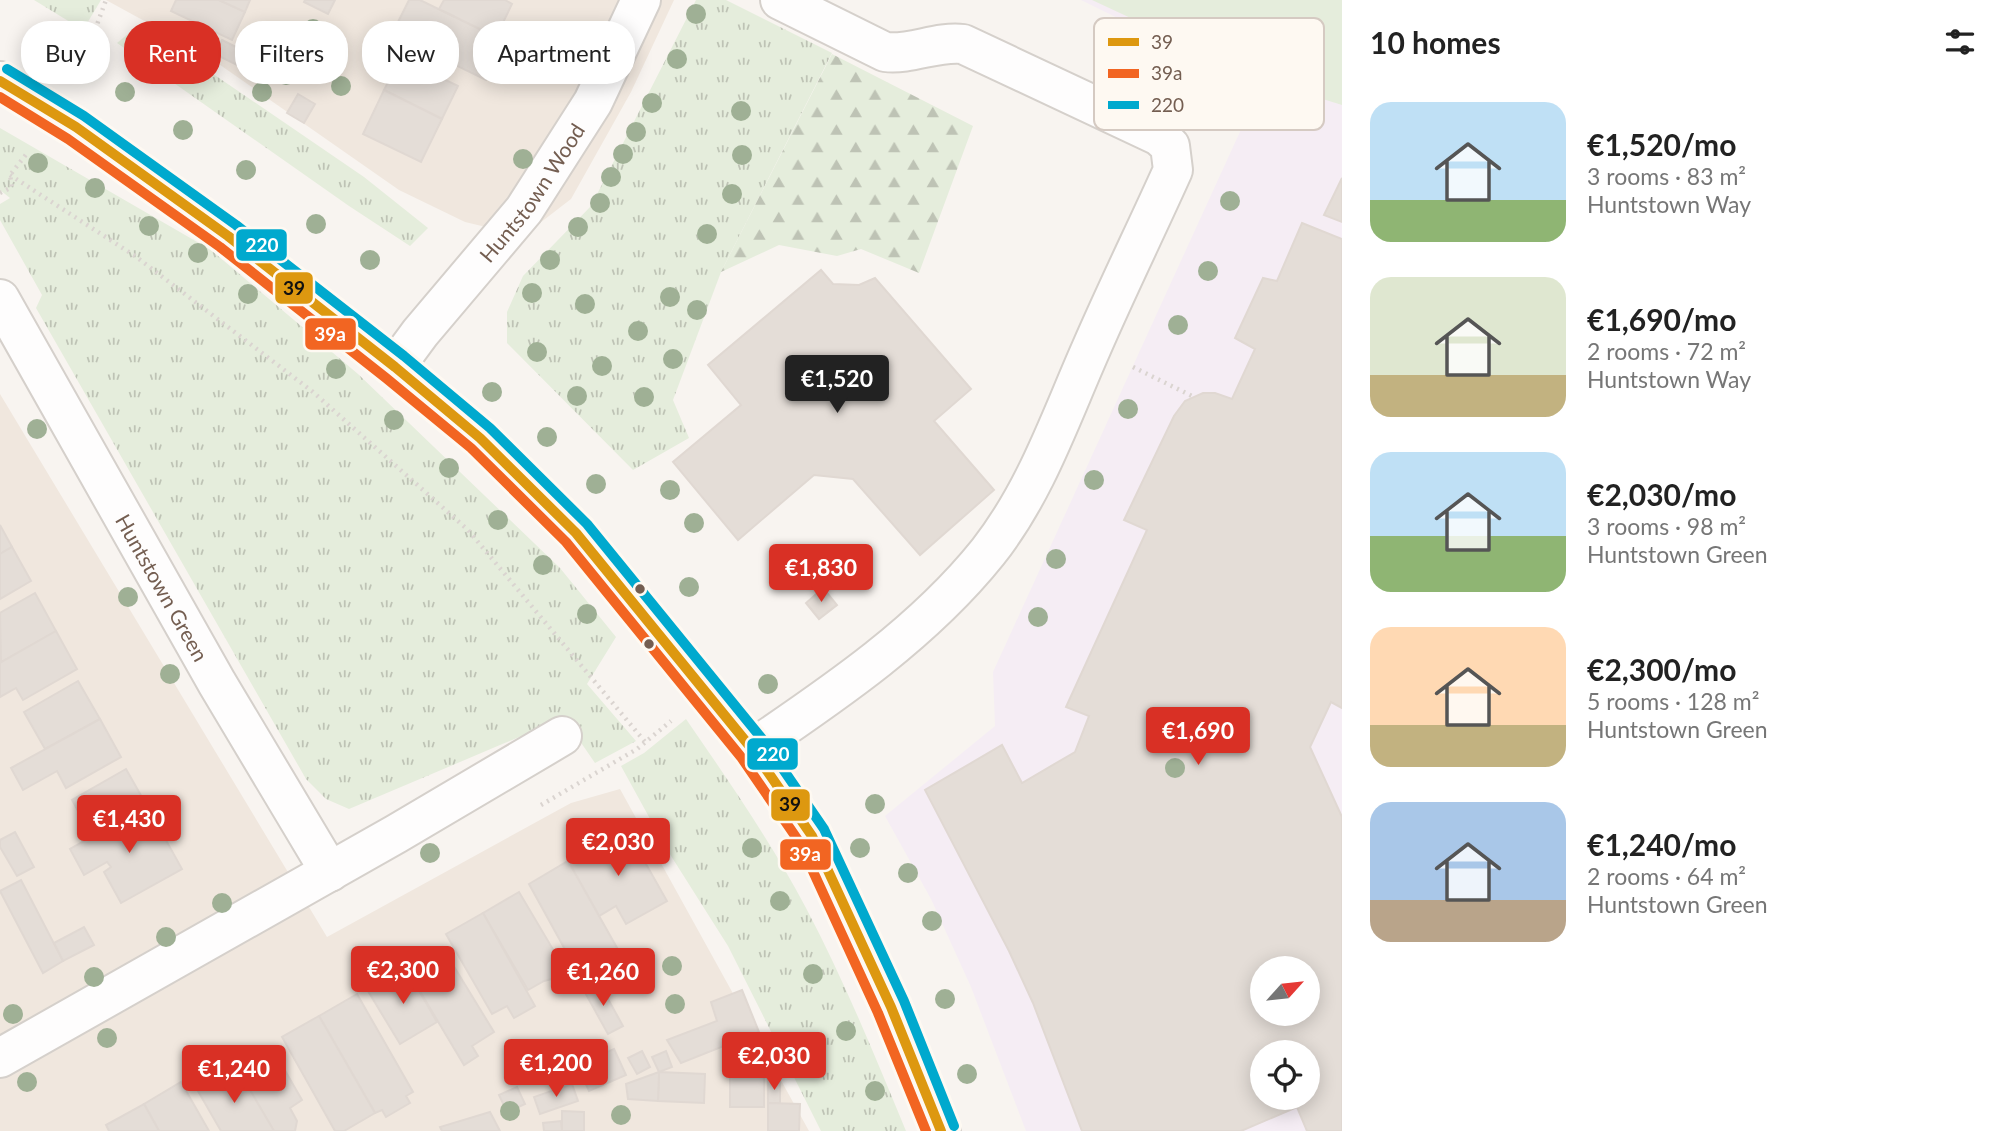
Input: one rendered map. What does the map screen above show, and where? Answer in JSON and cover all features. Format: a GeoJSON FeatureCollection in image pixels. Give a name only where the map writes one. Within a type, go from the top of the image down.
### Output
{"type":"FeatureCollection","features":[{"type":"Feature","properties":{"kind":"street","name":"Huntstown Wood"},"geometry":{"type":"LineString","coordinates":[[395,367],[420,333],[524,210],[593,102],[641,0]]}},
{"type":"Feature","properties":{"kind":"street"},"geometry":{"type":"LineString","coordinates":[[780,0],[885,52],[900,54],[949,42],[963,44],[1094,105]]}},
{"type":"Feature","properties":{"kind":"street"},"geometry":{"type":"LineString","coordinates":[[0,81],[86,133],[228,236],[395,367],[480,438],[576,533],[752,749],[812,836],[891,1007],[941,1131]]}},
{"type":"Feature","properties":{"kind":"street"},"geometry":{"type":"LineString","coordinates":[[752,749],[864,670],[958,586],[988,551],[1031,488],[1091,347],[1173,170],[1170,146],[1159,136],[1146,130]]}},
{"type":"Feature","properties":{"kind":"street","name":"Huntstown Green"},"geometry":{"type":"LineString","coordinates":[[0,299],[217,683],[330,872]]}},
{"type":"Feature","properties":{"kind":"street"},"geometry":{"type":"LineString","coordinates":[[0,1059],[330,872],[562,736]]}},
{"type":"Feature","properties":{"kind":"path"},"geometry":{"type":"LineString","coordinates":[[9,175],[56,115],[100,45],[95,30],[106,0]]}},
{"type":"Feature","properties":{"kind":"path"},"geometry":{"type":"LineString","coordinates":[[0,193],[12,187],[9,175]]}},
{"type":"Feature","properties":{"kind":"path"},"geometry":{"type":"LineString","coordinates":[[9,175],[135,256],[324,401],[468,530],[646,743]]}},
{"type":"Feature","properties":{"kind":"path"},"geometry":{"type":"LineString","coordinates":[[1091,347],[1194,397]]}},
{"type":"Feature","properties":{"kind":"shaded area"},"geometry":{"type":"Polygon","coordinates":[[[106,0],[674,0],[635,83],[635,21],[473,21],[473,84],[635,84],[571,199],[523,236],[465,222],[399,190],[247,84],[348,84],[348,21],[235,21],[235,75],[221,66],[221,21],[144,21],[106,0]]]}},
{"type":"Feature","properties":{"kind":"shaded area"},"geometry":{"type":"Polygon","coordinates":[[[1081,0],[1342,0],[1342,1131],[1026,1131],[971,987],[931,899],[885,816],[995,726],[993,672],[1241,130],[1324,130],[1324,18],[1118,18],[1081,0]]]}},
{"type":"Feature","properties":{"kind":"shaded area"},"geometry":{"type":"Polygon","coordinates":[[[0,394],[327,937],[571,803],[620,789],[809,1131],[0,1131],[0,394]]]}},
{"type":"Feature","properties":{"kind":"green space"},"geometry":{"type":"Polygon","coordinates":[[[34,0],[101,0],[88,21],[68,21],[34,0]]]}},
{"type":"Feature","properties":{"kind":"green space"},"geometry":{"type":"Polygon","coordinates":[[[696,0],[726,0],[832,53],[721,272],[673,400],[689,438],[633,470],[507,343],[507,312],[523,276],[591,206],[696,0]]]}},
{"type":"Feature","properties":{"kind":"green space"},"geometry":{"type":"Polygon","coordinates":[[[1092,0],[1342,0],[1342,105],[1324,99],[1324,18],[1131,18],[1092,0]]]}},
{"type":"Feature","properties":{"kind":"green space"},"geometry":{"type":"Polygon","coordinates":[[[124,37],[124,48],[117,43],[124,37]]]}},
{"type":"Feature","properties":{"kind":"green space"},"geometry":{"type":"Polygon","coordinates":[[[832,54],[973,126],[919,273],[861,249],[837,256],[779,245],[721,272],[832,54]]]}},
{"type":"Feature","properties":{"kind":"green space"},"geometry":{"type":"Polygon","coordinates":[[[221,79],[364,177],[428,228],[410,246],[175,84],[221,84],[221,79]]]}},
{"type":"Feature","properties":{"kind":"green space"},"geometry":{"type":"Polygon","coordinates":[[[0,128],[211,250],[358,374],[560,568],[616,637],[587,684],[636,741],[595,763],[564,718],[349,809],[326,799],[306,779],[36,308],[42,295],[0,220],[0,204],[10,198],[0,190],[0,128]]]}},
{"type":"Feature","properties":{"kind":"green space"},"geometry":{"type":"Polygon","coordinates":[[[686,719],[793,883],[846,990],[906,1131],[821,1131],[728,946],[666,848],[621,766],[644,753],[686,719]]]}},
{"type":"Feature","properties":{"kind":"building"},"geometry":{"type":"Polygon","coordinates":[[[176,0],[219,0],[245,12],[241,21],[235,21],[232,40],[221,35],[221,21],[192,21],[171,11],[176,0]]]}},
{"type":"Feature","properties":{"kind":"building"},"geometry":{"type":"Polygon","coordinates":[[[219,0],[250,0],[245,12],[219,0]]]}},
{"type":"Feature","properties":{"kind":"building"},"geometry":{"type":"Polygon","coordinates":[[[335,0],[328,14],[304,2],[335,0]]]}},
{"type":"Feature","properties":{"kind":"building"},"geometry":{"type":"Polygon","coordinates":[[[409,0],[420,0],[473,26],[473,74],[459,67],[459,21],[398,21],[409,0]]]}},
{"type":"Feature","properties":{"kind":"building"},"geometry":{"type":"Polygon","coordinates":[[[444,0],[505,0],[512,4],[504,21],[473,21],[473,26],[439,9],[444,0]]]}},
{"type":"Feature","properties":{"kind":"building"},"geometry":{"type":"Polygon","coordinates":[[[222,40],[235,46],[235,64],[221,57],[222,40]]]}},
{"type":"Feature","properties":{"kind":"building"},"geometry":{"type":"Polygon","coordinates":[[[387,84],[458,86],[442,119],[384,90],[387,84]]]}},
{"type":"Feature","properties":{"kind":"building"},"geometry":{"type":"Polygon","coordinates":[[[384,90],[442,119],[421,162],[363,134],[384,90]]]}},
{"type":"Feature","properties":{"kind":"building"},"geometry":{"type":"Polygon","coordinates":[[[298,94],[315,104],[304,123],[287,113],[298,94]]]}},
{"type":"Feature","properties":{"kind":"building"},"geometry":{"type":"Polygon","coordinates":[[[1342,178],[1342,222],[1324,215],[1342,178]]]}},
{"type":"Feature","properties":{"kind":"building"},"geometry":{"type":"Polygon","coordinates":[[[1302,223],[1342,239],[1342,708],[1331,702],[1310,747],[1342,817],[1342,1131],[1307,1131],[1298,1110],[1320,1110],[1320,1040],[1250,1040],[1250,1110],[1290,1110],[1241,1131],[1082,1131],[1033,1003],[1009,951],[925,790],[1002,745],[1022,783],[1075,752],[1089,716],[1066,707],[1147,530],[1124,520],[1174,416],[1185,401],[1203,393],[1215,393],[1232,399],[1255,349],[1235,338],[1263,278],[1277,281],[1302,223]]]}},
{"type":"Feature","properties":{"kind":"building"},"geometry":{"type":"Polygon","coordinates":[[[821,270],[833,284],[859,285],[875,278],[971,389],[934,421],[994,490],[920,555],[853,479],[814,475],[738,540],[673,462],[741,405],[708,365],[821,270]]]}},
{"type":"Feature","properties":{"kind":"building"},"geometry":{"type":"Polygon","coordinates":[[[0,525],[12,547],[0,554],[0,525]]]}},
{"type":"Feature","properties":{"kind":"building"},"geometry":{"type":"Polygon","coordinates":[[[12,547],[31,581],[0,599],[0,554],[12,547]]]}},
{"type":"Feature","properties":{"kind":"building"},"geometry":{"type":"Polygon","coordinates":[[[823,588],[837,605],[819,619],[806,603],[823,588]]]}},
{"type":"Feature","properties":{"kind":"building"},"geometry":{"type":"Polygon","coordinates":[[[35,593],[56,631],[1,662],[0,613],[35,593]]]}},
{"type":"Feature","properties":{"kind":"building"},"geometry":{"type":"Polygon","coordinates":[[[56,631],[77,669],[23,700],[16,688],[0,697],[0,663],[56,631]]]}},
{"type":"Feature","properties":{"kind":"building"},"geometry":{"type":"Polygon","coordinates":[[[78,681],[100,719],[45,749],[24,712],[78,681]]]}},
{"type":"Feature","properties":{"kind":"building"},"geometry":{"type":"Polygon","coordinates":[[[100,719],[121,757],[66,788],[57,771],[23,790],[11,768],[100,719]]]}},
{"type":"Feature","properties":{"kind":"building"},"geometry":{"type":"Polygon","coordinates":[[[126,769],[147,806],[92,837],[72,800],[126,769]]]}},
{"type":"Feature","properties":{"kind":"building"},"geometry":{"type":"Polygon","coordinates":[[[147,806],[182,869],[121,903],[104,872],[111,867],[107,862],[84,875],[70,849],[147,806]]]}},
{"type":"Feature","properties":{"kind":"building"},"geometry":{"type":"Polygon","coordinates":[[[625,827],[667,901],[626,924],[616,906],[599,916],[568,861],[625,827]]]}},
{"type":"Feature","properties":{"kind":"building"},"geometry":{"type":"Polygon","coordinates":[[[15,832],[34,867],[17,876],[0,847],[0,840],[15,832]]]}},
{"type":"Feature","properties":{"kind":"building"},"geometry":{"type":"Polygon","coordinates":[[[568,861],[625,962],[611,970],[600,950],[588,964],[573,964],[529,884],[568,861]]]}},
{"type":"Feature","properties":{"kind":"building"},"geometry":{"type":"Polygon","coordinates":[[[21,880],[63,961],[43,973],[0,891],[21,880]]]}},
{"type":"Feature","properties":{"kind":"building"},"geometry":{"type":"Polygon","coordinates":[[[519,892],[564,968],[560,977],[544,981],[528,990],[483,913],[519,892]]]}},
{"type":"Feature","properties":{"kind":"building"},"geometry":{"type":"Polygon","coordinates":[[[483,913],[535,1006],[514,1018],[507,1006],[492,1014],[446,934],[483,913]]]}},
{"type":"Feature","properties":{"kind":"building"},"geometry":{"type":"Polygon","coordinates":[[[84,927],[94,945],[63,961],[54,943],[84,927]]]}},
{"type":"Feature","properties":{"kind":"building"},"geometry":{"type":"Polygon","coordinates":[[[442,947],[494,1032],[472,1046],[478,1056],[464,1065],[406,968],[442,947]]]}},
{"type":"Feature","properties":{"kind":"building"},"geometry":{"type":"Polygon","coordinates":[[[406,968],[437,1022],[400,1044],[368,991],[406,968]]]}},
{"type":"Feature","properties":{"kind":"building"},"geometry":{"type":"Polygon","coordinates":[[[598,981],[623,1026],[608,1034],[583,989],[598,981]]]}},
{"type":"Feature","properties":{"kind":"building"},"geometry":{"type":"Polygon","coordinates":[[[742,990],[759,1032],[681,1063],[667,1040],[717,1021],[711,1002],[742,990]]]}},
{"type":"Feature","properties":{"kind":"building"},"geometry":{"type":"Polygon","coordinates":[[[357,994],[413,1092],[406,1096],[410,1103],[386,1117],[382,1110],[375,1113],[319,1016],[357,994]]]}},
{"type":"Feature","properties":{"kind":"building"},"geometry":{"type":"Polygon","coordinates":[[[319,1016],[375,1113],[344,1131],[335,1131],[282,1037],[319,1016]]]}},
{"type":"Feature","properties":{"kind":"building"},"geometry":{"type":"Polygon","coordinates":[[[272,1048],[302,1100],[290,1108],[297,1121],[295,1131],[274,1131],[237,1068],[272,1048]]]}},
{"type":"Feature","properties":{"kind":"building"},"geometry":{"type":"Polygon","coordinates":[[[614,1049],[626,1075],[589,1091],[577,1065],[614,1049]]]}},
{"type":"Feature","properties":{"kind":"building"},"geometry":{"type":"Polygon","coordinates":[[[642,1051],[650,1067],[637,1074],[628,1058],[642,1051]]]}},
{"type":"Feature","properties":{"kind":"building"},"geometry":{"type":"Polygon","coordinates":[[[666,1051],[672,1067],[659,1072],[652,1057],[666,1051]]]}},
{"type":"Feature","properties":{"kind":"building"},"geometry":{"type":"Polygon","coordinates":[[[730,1063],[764,1064],[764,1107],[730,1107],[730,1063]]]}},
{"type":"Feature","properties":{"kind":"building"},"geometry":{"type":"Polygon","coordinates":[[[237,1068],[274,1131],[221,1131],[198,1091],[237,1068]]]}},
{"type":"Feature","properties":{"kind":"building"},"geometry":{"type":"Polygon","coordinates":[[[659,1072],[705,1074],[704,1103],[658,1101],[659,1072]]]}},
{"type":"Feature","properties":{"kind":"building"},"geometry":{"type":"Polygon","coordinates":[[[659,1072],[658,1101],[628,1099],[626,1084],[659,1072]]]}},
{"type":"Feature","properties":{"kind":"building"},"geometry":{"type":"Polygon","coordinates":[[[768,1080],[780,1080],[780,1103],[768,1103],[768,1080]]]}},
{"type":"Feature","properties":{"kind":"building"},"geometry":{"type":"Polygon","coordinates":[[[181,1082],[209,1131],[159,1131],[144,1104],[181,1082]]]}},
{"type":"Feature","properties":{"kind":"building"},"geometry":{"type":"Polygon","coordinates":[[[572,1084],[578,1101],[540,1114],[534,1097],[572,1084]]]}},
{"type":"Feature","properties":{"kind":"building"},"geometry":{"type":"Polygon","coordinates":[[[517,1087],[525,1104],[507,1112],[499,1095],[517,1087]]]}},
{"type":"Feature","properties":{"kind":"building"},"geometry":{"type":"Polygon","coordinates":[[[768,1103],[800,1104],[799,1131],[768,1131],[768,1103]]]}},
{"type":"Feature","properties":{"kind":"building"},"geometry":{"type":"Polygon","coordinates":[[[144,1104],[159,1131],[109,1131],[106,1125],[144,1104]]]}},
{"type":"Feature","properties":{"kind":"building"},"geometry":{"type":"Polygon","coordinates":[[[562,1111],[584,1112],[584,1131],[562,1131],[562,1111]]]}},
{"type":"Feature","properties":{"kind":"building"},"geometry":{"type":"Polygon","coordinates":[[[490,1112],[500,1131],[442,1131],[440,1127],[490,1112]]]}},
{"type":"Feature","properties":{"kind":"building"},"geometry":{"type":"Polygon","coordinates":[[[561,1121],[562,1131],[544,1131],[543,1123],[561,1121]]]}},
{"type":"Feature","properties":{"kind":"transit line","name":"220"},"geometry":{"type":"LineString","coordinates":[[7,69],[84,116],[236,225],[404,356],[490,428],[587,524],[763,740],[824,829],[904,1001],[954,1126]]}},
{"type":"Feature","properties":{"kind":"transit line","name":"39"},"geometry":{"type":"LineString","coordinates":[[0,81],[76,127],[228,236],[395,367],[480,438],[576,533],[752,749],[812,836],[891,1007],[941,1131]]}},
{"type":"Feature","properties":{"kind":"transit line","name":"39a"},"geometry":{"type":"LineString","coordinates":[[0,97],[68,139],[220,247],[471,448],[566,542],[741,757],[800,843],[878,1013],[926,1131]]}}]}
